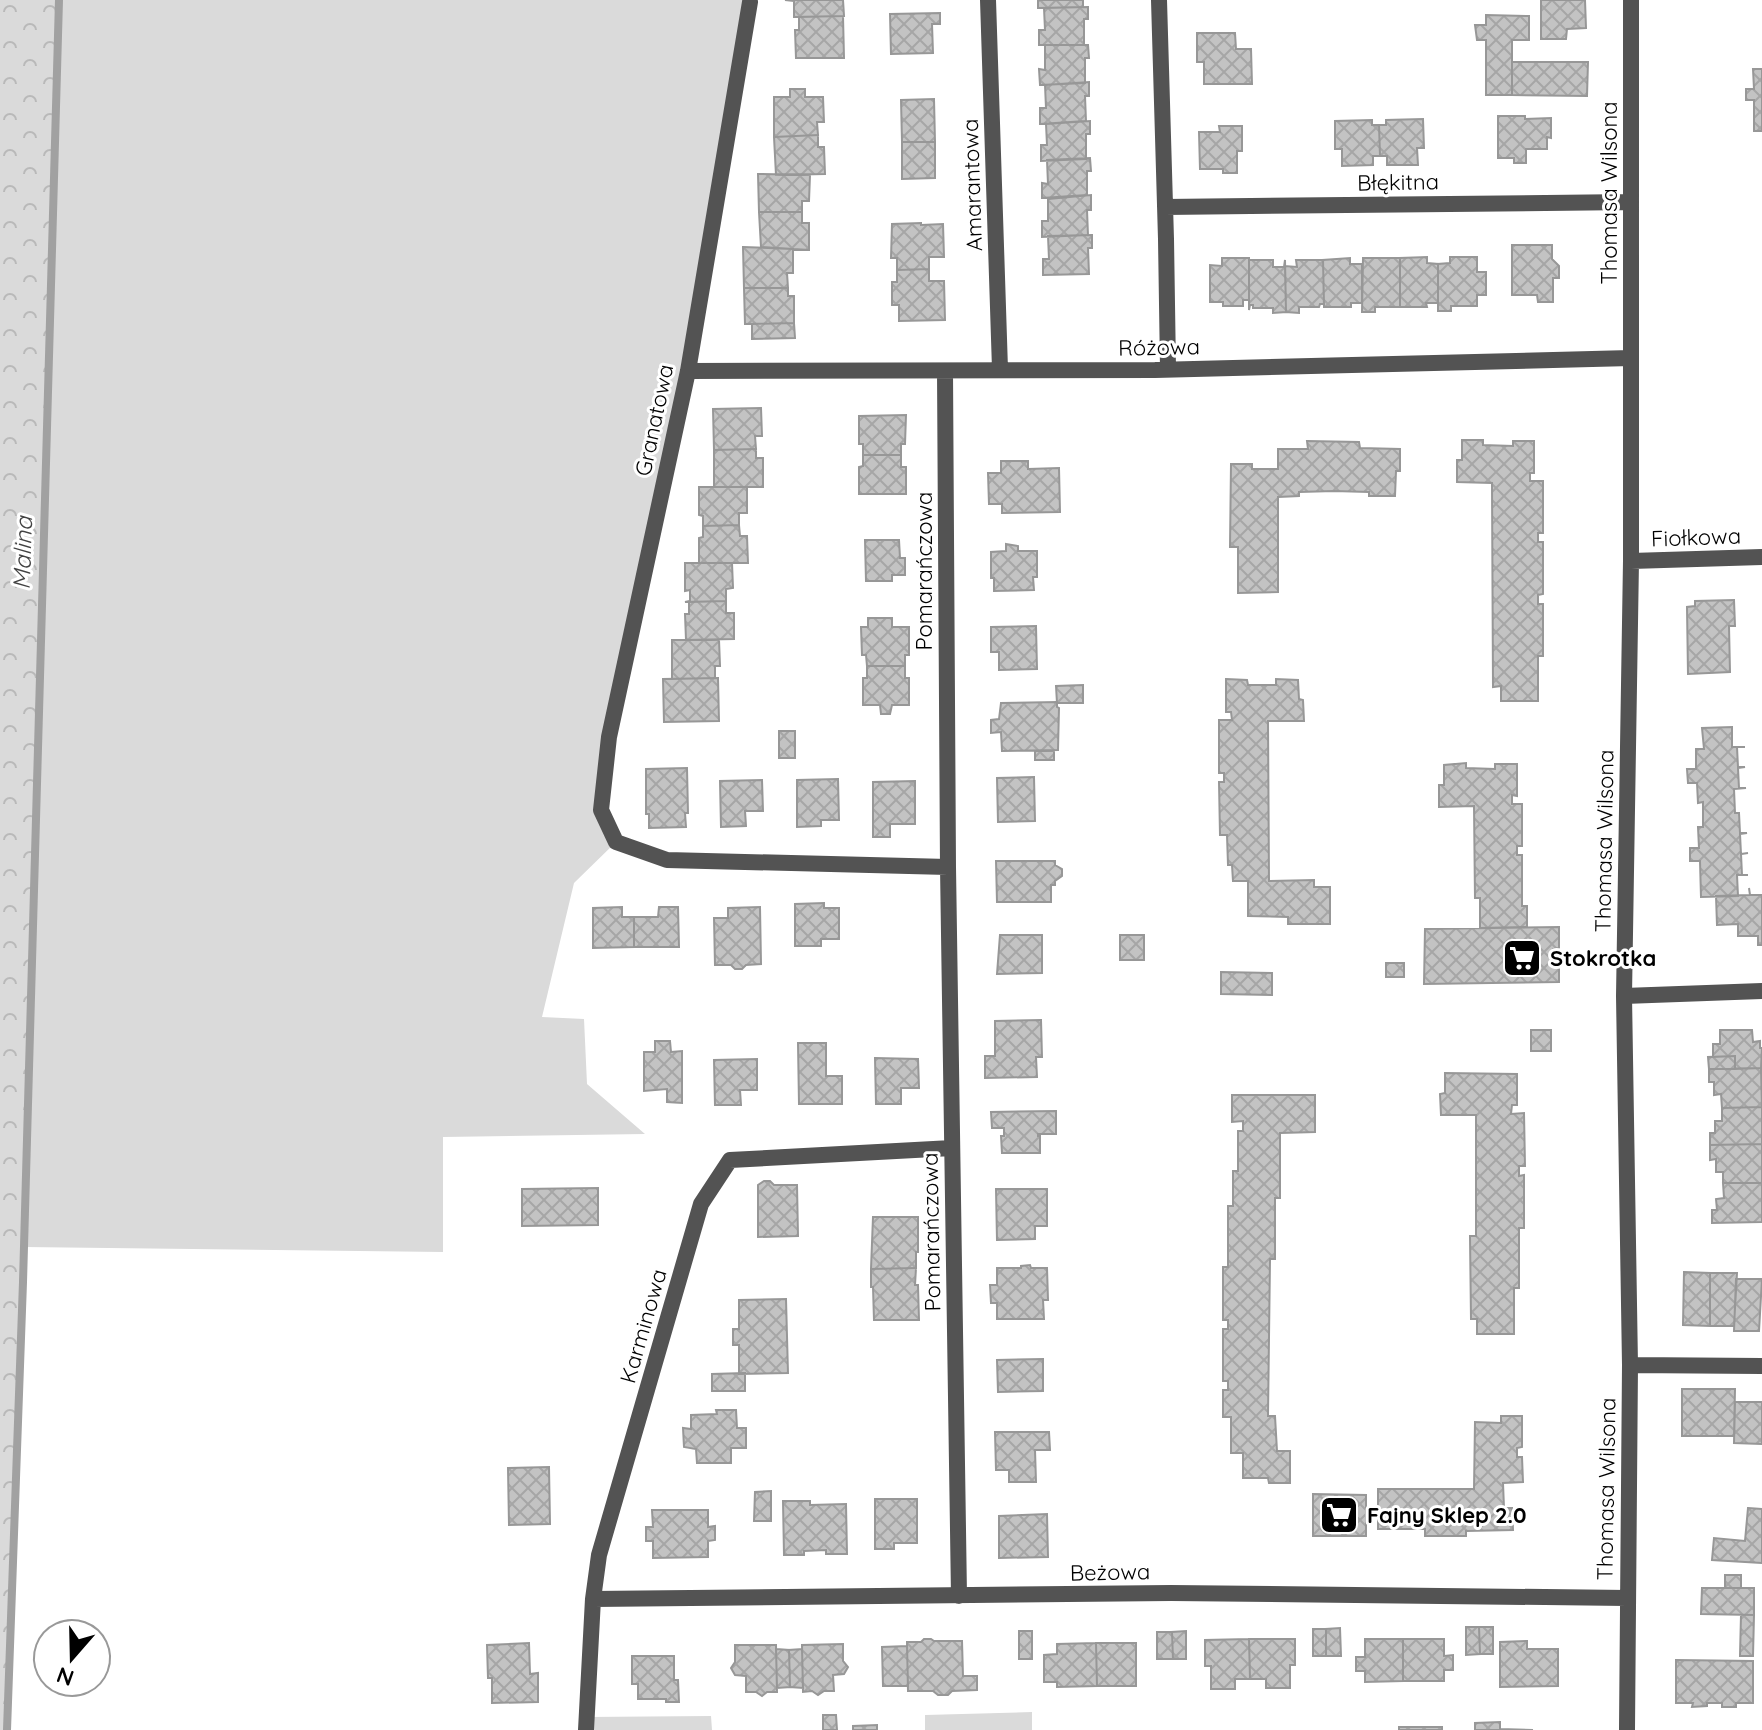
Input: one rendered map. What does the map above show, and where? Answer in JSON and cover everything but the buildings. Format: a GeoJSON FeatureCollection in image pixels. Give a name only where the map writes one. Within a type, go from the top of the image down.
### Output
{"type":"FeatureCollection","features":[{"type":"Feature","properties":{"kind":"street","name":"Amarantowa"},"geometry":{"type":"LineString","coordinates":[[988,0],[1000,369]]}},
{"type":"Feature","properties":{"kind":"street"},"geometry":{"type":"LineString","coordinates":[[1159,0],[1168,369]]}},
{"type":"Feature","properties":{"kind":"street","name":"Thomasa Wilsona"},"geometry":{"type":"LineString","coordinates":[[1627,1730],[1630,1365],[1624,996],[1631,561],[1631,0]]}},
{"type":"Feature","properties":{"kind":"street","name":"Granatowa"},"geometry":{"type":"LineString","coordinates":[[750,2],[688,371],[609,737],[601,810],[616,842],[667,860],[948,867]]}},
{"type":"Feature","properties":{"kind":"street","name":"Błękitna"},"geometry":{"type":"LineString","coordinates":[[1165,207],[1631,202]]}},
{"type":"Feature","properties":{"kind":"street","name":"Różowa"},"geometry":{"type":"LineString","coordinates":[[688,371],[1168,369],[1631,358]]}},
{"type":"Feature","properties":{"kind":"street","name":"Pomarańczowa"},"geometry":{"type":"LineString","coordinates":[[945,371],[948,867],[959,1596]]}},
{"type":"Feature","properties":{"kind":"street","name":"Fiołkowa"},"geometry":{"type":"LineString","coordinates":[[1631,561],[1762,557]]}},
{"type":"Feature","properties":{"kind":"street"},"geometry":{"type":"LineString","coordinates":[[1624,996],[1762,991]]}},
{"type":"Feature","properties":{"kind":"street","name":"Karminowa"},"geometry":{"type":"LineString","coordinates":[[586,1730],[593,1599],[599,1555],[701,1204],[730,1160],[952,1148]]}},
{"type":"Feature","properties":{"kind":"street"},"geometry":{"type":"LineString","coordinates":[[1630,1365],[1762,1366]]}},
{"type":"Feature","properties":{"kind":"street","name":"Beżowa"},"geometry":{"type":"LineString","coordinates":[[593,1599],[1171,1593],[1627,1598]]}},
{"type":"Feature","properties":{"kind":"green space"},"geometry":{"type":"Polygon","coordinates":[[[0,0],[59,0],[23,1282],[7,1730],[0,1730],[0,0]]]}},
{"type":"Feature","properties":{"kind":"green space"},"geometry":{"type":"Polygon","coordinates":[[[59,0],[751,0],[601,810],[616,842],[574,883],[542,1017],[584,1019],[587,1084],[645,1134],[443,1137],[443,1252],[24,1247],[59,0]]]}},
{"type":"Feature","properties":{"kind":"green space"},"geometry":{"type":"Polygon","coordinates":[[[1032,1712],[1032,1730],[925,1730],[925,1715],[1032,1712]]]}},
{"type":"Feature","properties":{"kind":"green space"},"geometry":{"type":"Polygon","coordinates":[[[711,1716],[712,1730],[586,1730],[586,1717],[711,1716]]]}},
{"type":"Feature","properties":{"kind":"waterway","name":"Malina"},"geometry":{"type":"LineString","coordinates":[[7,1730],[23,1282],[59,0]]}},
{"type":"Feature","properties":{"kind":"place","name":"Stokrotka"},"geometry":{"type":"Point","coordinates":[1522,958]}},
{"type":"Feature","properties":{"kind":"place","name":"Fajny Sklep 2.0"},"geometry":{"type":"Point","coordinates":[1339,1515]}}]}
